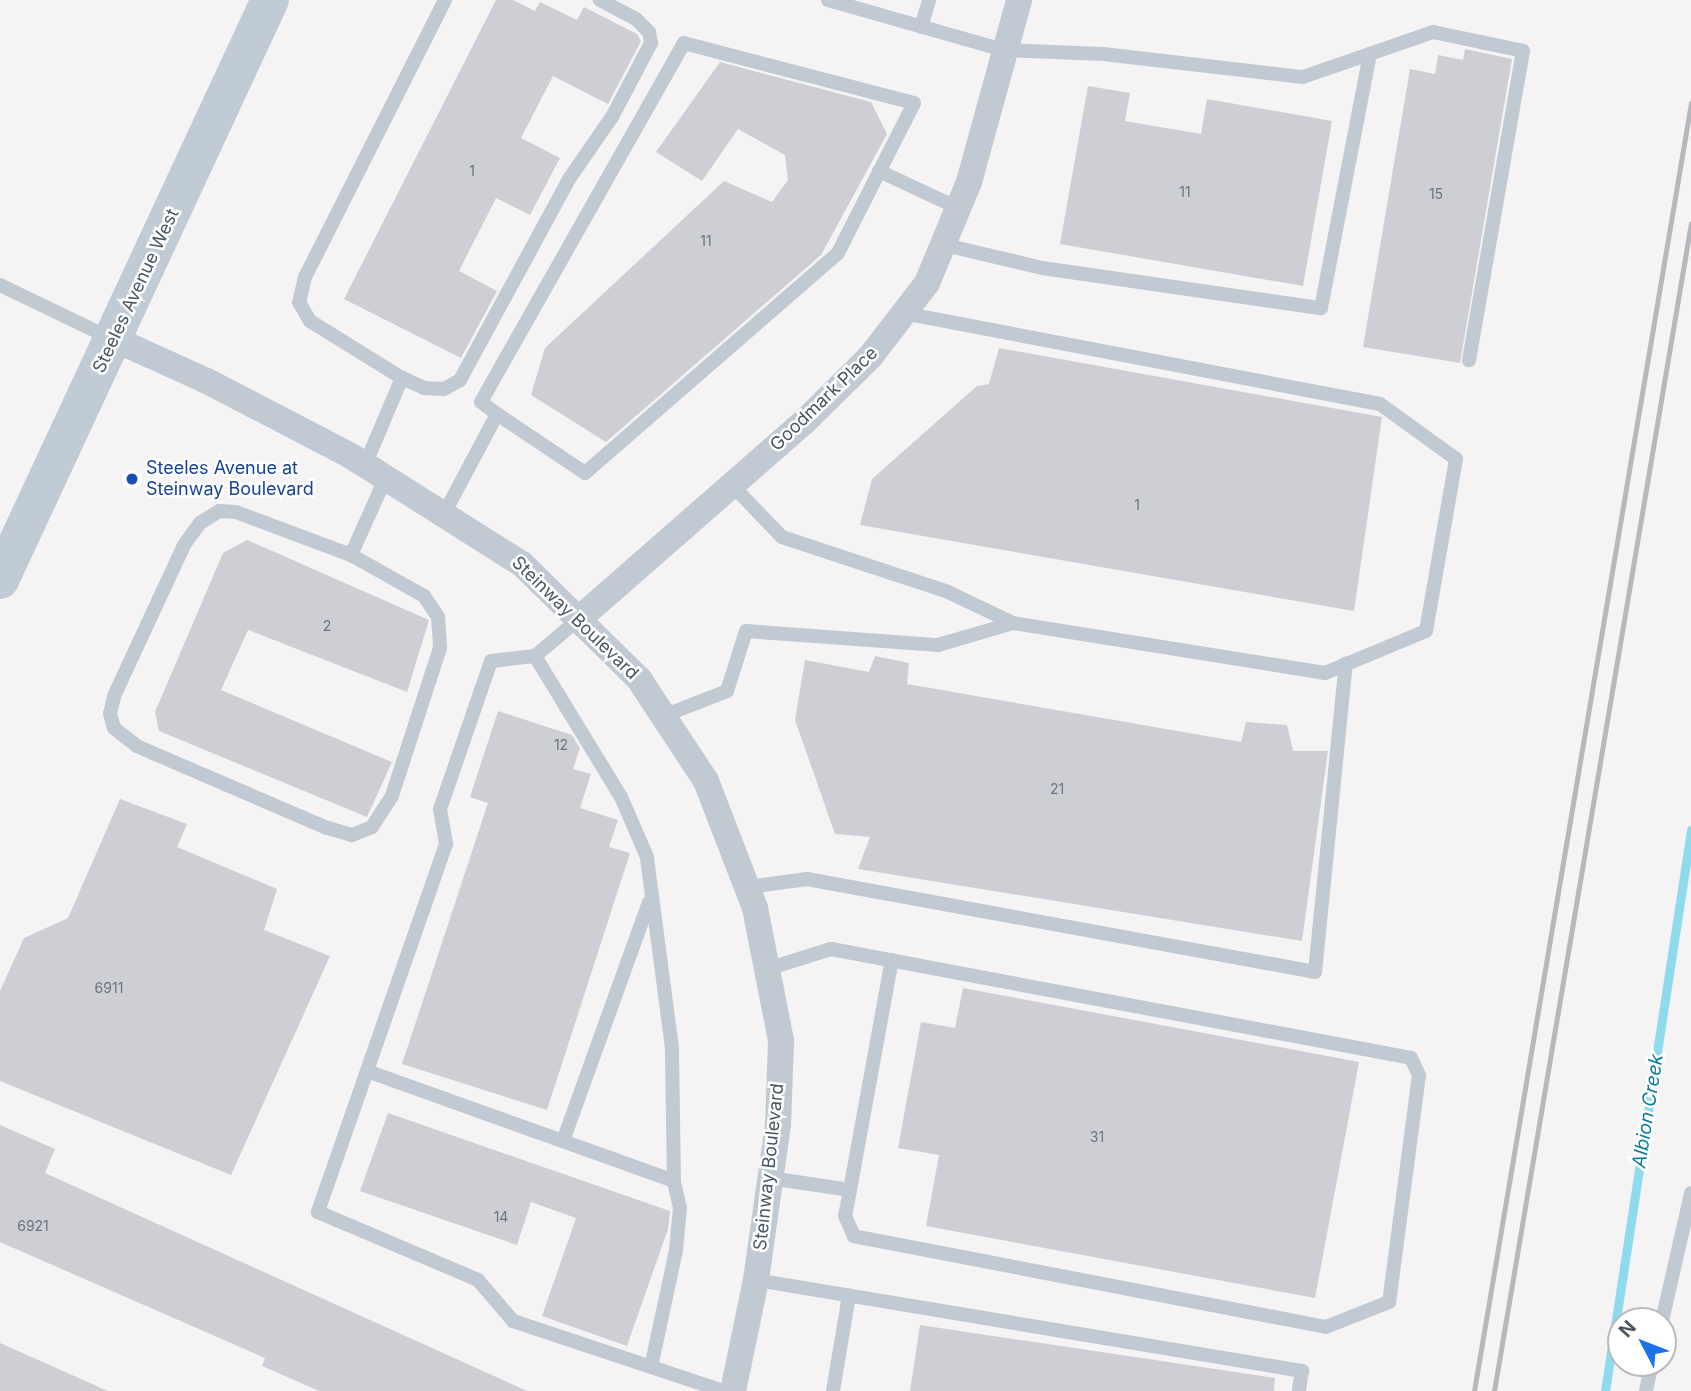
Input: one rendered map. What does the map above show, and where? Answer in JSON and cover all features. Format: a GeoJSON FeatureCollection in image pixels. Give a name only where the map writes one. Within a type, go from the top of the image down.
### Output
{"type":"FeatureCollection","features":[{"type":"Feature","properties":{"kind":"main road","name":"Steeles Avenue West"},"geometry":{"type":"LineString","coordinates":[[0,580],[270,0]]}},
{"type":"Feature","properties":{"kind":"street","name":"Goodmark Place"},"geometry":{"type":"LineString","coordinates":[[580,618],[870,357],[927,283],[960,209],[1019,0]]}},
{"type":"Feature","properties":{"kind":"street","name":"Steinway Boulevard"},"geometry":{"type":"LineString","coordinates":[[114,339],[207,380],[376,471],[522,564],[580,618],[639,679],[706,781],[748,887],[781,1041],[770,1178],[756,1279],[733,1391]]}},
{"type":"Feature","properties":{"kind":"lane"},"geometry":{"type":"LineString","coordinates":[[445,0],[306,277],[299,302],[310,321],[402,378],[424,388],[444,389],[460,380],[569,179],[612,117],[651,44],[649,32],[636,19],[600,0]]}},
{"type":"Feature","properties":{"kind":"lane"},"geometry":{"type":"LineString","coordinates":[[828,0],[1004,50],[1103,54],[1303,77],[1433,33],[1523,51],[1469,360]]}},
{"type":"Feature","properties":{"kind":"lane"},"geometry":{"type":"LineString","coordinates":[[921,27],[929,0]]}},
{"type":"Feature","properties":{"kind":"lane"},"geometry":{"type":"LineString","coordinates":[[684,43],[914,103],[838,253],[585,473],[497,414],[481,402],[684,43]]}},
{"type":"Feature","properties":{"kind":"lane"},"geometry":{"type":"LineString","coordinates":[[945,245],[1042,268],[1321,308],[1370,54]]}},
{"type":"Feature","properties":{"kind":"lane"},"geometry":{"type":"LineString","coordinates":[[879,171],[960,209]]}},
{"type":"Feature","properties":{"kind":"lane"},"geometry":{"type":"LineString","coordinates":[[0,285],[114,339]]}},
{"type":"Feature","properties":{"kind":"lane"},"geometry":{"type":"LineString","coordinates":[[731,484],[782,537],[948,592],[1013,623],[1325,673],[1426,631],[1456,459],[1380,404],[904,313]]}},
{"type":"Feature","properties":{"kind":"lane"},"geometry":{"type":"LineString","coordinates":[[351,555],[402,378]]}},
{"type":"Feature","properties":{"kind":"lane"},"geometry":{"type":"LineString","coordinates":[[444,512],[497,414]]}},
{"type":"Feature","properties":{"kind":"lane"},"geometry":{"type":"LineString","coordinates":[[219,511],[236,512],[351,555],[424,596],[438,617],[440,648],[392,796],[372,827],[352,835],[327,828],[136,746],[114,728],[110,714],[114,696],[184,545],[200,523],[219,511]]}},
{"type":"Feature","properties":{"kind":"lane"},"geometry":{"type":"LineString","coordinates":[[580,618],[535,656],[491,661],[440,809],[446,844],[318,1212],[478,1280],[513,1321],[724,1391]]}},
{"type":"Feature","properties":{"kind":"lane"},"geometry":{"type":"LineString","coordinates":[[663,716],[727,691],[746,631],[938,645],[1013,623]]}},
{"type":"Feature","properties":{"kind":"lane"},"geometry":{"type":"LineString","coordinates":[[535,656],[621,797],[647,857],[672,1048],[674,1181],[680,1208],[676,1250],[651,1367]]}},
{"type":"Feature","properties":{"kind":"lane"},"geometry":{"type":"LineString","coordinates":[[748,887],[807,879],[1315,972],[1346,664]]}},
{"type":"Feature","properties":{"kind":"lane"},"geometry":{"type":"LineString","coordinates":[[563,1141],[651,897]]}},
{"type":"Feature","properties":{"kind":"lane"},"geometry":{"type":"LineString","coordinates":[[767,969],[831,949],[892,960],[1411,1058],[1419,1075],[1389,1302],[1326,1326],[853,1236],[845,1216],[892,960]]}},
{"type":"Feature","properties":{"kind":"lane"},"geometry":{"type":"LineString","coordinates":[[367,1071],[674,1181]]}},
{"type":"Feature","properties":{"kind":"lane"},"geometry":{"type":"LineString","coordinates":[[770,1178],[850,1190]]}},
{"type":"Feature","properties":{"kind":"lane"},"geometry":{"type":"LineString","coordinates":[[1665,1307],[1691,1193]]}},
{"type":"Feature","properties":{"kind":"lane"},"geometry":{"type":"LineString","coordinates":[[756,1279],[1302,1371],[1299,1391]]}},
{"type":"Feature","properties":{"kind":"lane"},"geometry":{"type":"LineString","coordinates":[[833,1391],[849,1295]]}},
{"type":"Feature","properties":{"kind":"building"},"geometry":{"type":"Polygon","coordinates":[[[496,0],[513,0],[535,11],[540,2],[577,20],[584,7],[637,34],[641,41],[608,104],[553,76],[521,138],[560,158],[530,215],[496,198],[459,271],[497,291],[461,358],[344,299],[496,0]]]}},
{"type":"Feature","properties":{"kind":"building"},"geometry":{"type":"Polygon","coordinates":[[[1465,49],[1512,59],[1460,363],[1363,347],[1410,69],[1435,74],[1438,55],[1463,60],[1465,49]]]}},
{"type":"Feature","properties":{"kind":"building"},"geometry":{"type":"Polygon","coordinates":[[[720,62],[871,102],[887,134],[821,255],[606,442],[531,395],[545,348],[724,181],[772,202],[788,180],[785,155],[738,129],[702,181],[656,152],[720,62]]]}},
{"type":"Feature","properties":{"kind":"building"},"geometry":{"type":"Polygon","coordinates":[[[1088,86],[1130,93],[1125,121],[1201,134],[1207,99],[1332,121],[1303,286],[1060,244],[1088,86]]]}},
{"type":"Feature","properties":{"kind":"building"},"geometry":{"type":"Polygon","coordinates":[[[999,348],[1382,417],[1354,611],[860,525],[872,479],[977,386],[989,384],[999,348]]]}},
{"type":"Feature","properties":{"kind":"building"},"geometry":{"type":"Polygon","coordinates":[[[247,540],[429,620],[407,692],[248,630],[221,690],[392,762],[367,817],[159,731],[155,712],[223,553],[247,540]]]}},
{"type":"Feature","properties":{"kind":"building"},"geometry":{"type":"Polygon","coordinates":[[[875,656],[909,663],[907,684],[1241,742],[1246,722],[1287,725],[1293,751],[1328,751],[1302,941],[858,869],[870,837],[835,834],[795,720],[805,660],[869,672],[875,656]]]}},
{"type":"Feature","properties":{"kind":"building"},"geometry":{"type":"Polygon","coordinates":[[[498,711],[572,735],[580,748],[573,769],[591,774],[580,808],[618,820],[609,847],[630,853],[547,1110],[402,1064],[488,803],[470,797],[498,711]]]}},
{"type":"Feature","properties":{"kind":"building"},"geometry":{"type":"Polygon","coordinates":[[[120,799],[187,824],[177,847],[277,889],[264,930],[330,956],[231,1175],[0,1081],[0,991],[24,938],[68,918],[120,799]]]}},
{"type":"Feature","properties":{"kind":"building"},"geometry":{"type":"Polygon","coordinates":[[[963,988],[1359,1062],[1315,1298],[926,1226],[939,1155],[898,1148],[921,1022],[955,1028],[963,988]]]}},
{"type":"Feature","properties":{"kind":"building"},"geometry":{"type":"Polygon","coordinates":[[[388,1113],[670,1211],[668,1229],[627,1346],[542,1316],[576,1218],[531,1202],[517,1245],[360,1191],[388,1113]]]}},
{"type":"Feature","properties":{"kind":"building"},"geometry":{"type":"Polygon","coordinates":[[[0,1125],[55,1149],[45,1173],[527,1391],[319,1391],[262,1366],[265,1358],[0,1242],[0,1125]]]}},
{"type":"Feature","properties":{"kind":"building"},"geometry":{"type":"Polygon","coordinates":[[[920,1325],[1275,1378],[1274,1391],[910,1391],[920,1325]]]}},
{"type":"Feature","properties":{"kind":"building"},"geometry":{"type":"Polygon","coordinates":[[[0,1343],[108,1391],[0,1391],[0,1343]]]}},
{"type":"Feature","properties":{"kind":"waterway","name":"Albion Creek"},"geometry":{"type":"LineString","coordinates":[[1605,1391],[1691,830]]}},
{"type":"Feature","properties":{"kind":"railway"},"geometry":{"type":"LineString","coordinates":[[1474,1391],[1691,103]]}},
{"type":"Feature","properties":{"kind":"railway"},"geometry":{"type":"LineString","coordinates":[[1494,1391],[1691,223]]}},
{"type":"Feature","properties":{"kind":"place","name":"Steeles Avenue at Steinway Boulevard"},"geometry":{"type":"Point","coordinates":[132,479]}}]}
